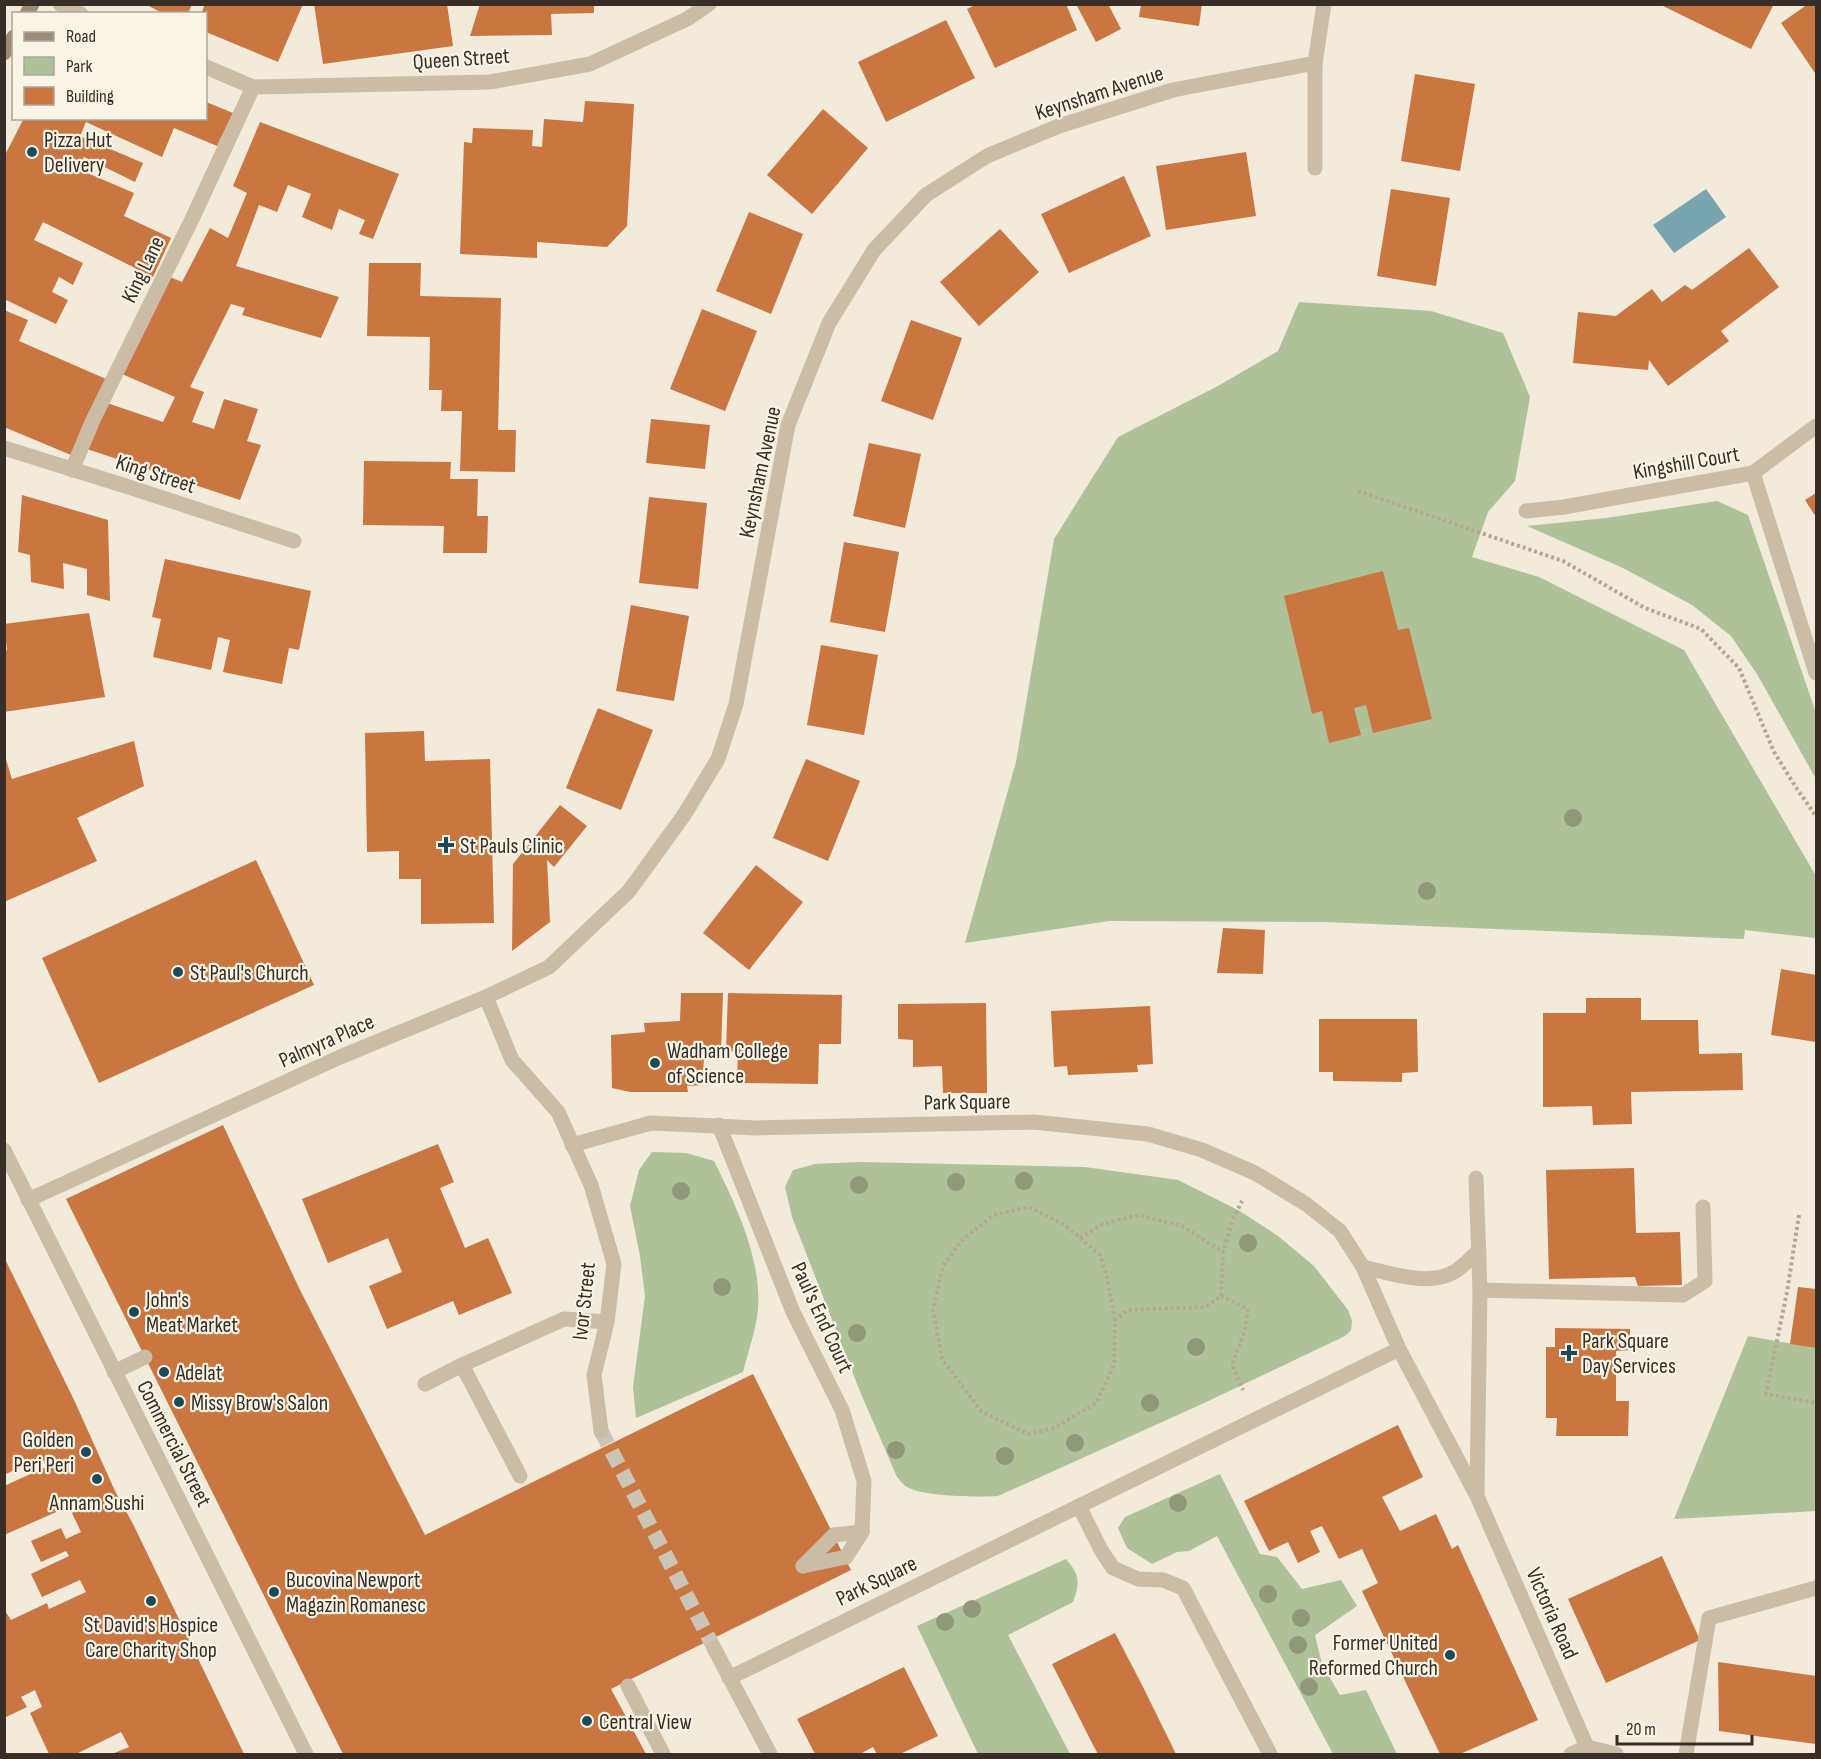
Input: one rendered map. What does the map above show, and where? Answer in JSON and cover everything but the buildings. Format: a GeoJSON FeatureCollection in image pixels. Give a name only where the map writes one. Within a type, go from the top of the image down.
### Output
{"type":"FeatureCollection","features":[{"type":"Feature","properties":{"kind":"street"},"geometry":{"type":"LineString","coordinates":[[60,4],[77,12]]}},
{"type":"Feature","properties":{"kind":"street","name":"Queen Street"},"geometry":{"type":"LineString","coordinates":[[207,67],[253,87],[490,82],[590,64],[687,19],[709,4]]}},
{"type":"Feature","properties":{"kind":"street"},"geometry":{"type":"LineString","coordinates":[[1315,168],[1315,63],[1324,4]]}},
{"type":"Feature","properties":{"kind":"street"},"geometry":{"type":"LineString","coordinates":[[4,53],[12,40]]}},
{"type":"Feature","properties":{"kind":"street","name":"Keynsham Avenue"},"geometry":{"type":"LineString","coordinates":[[486,997],[549,967],[629,891],[684,815],[718,759],[736,704],[788,425],[829,323],[874,250],[926,195],[987,156],[1059,126],[1173,90],[1315,63]]}},
{"type":"Feature","properties":{"kind":"street","name":"King Lane"},"geometry":{"type":"LineString","coordinates":[[72,470],[93,420],[193,217],[253,87]]}},
{"type":"Feature","properties":{"kind":"street"},"geometry":{"type":"LineString","coordinates":[[1754,473],[1816,426]]}},
{"type":"Feature","properties":{"kind":"street","name":"King Street"},"geometry":{"type":"LineString","coordinates":[[4,448],[294,541]]}},
{"type":"Feature","properties":{"kind":"street","name":"Kingshill Court"},"geometry":{"type":"LineString","coordinates":[[1526,511],[1564,507],[1754,473],[1816,673]]}},
{"type":"Feature","properties":{"kind":"street"},"geometry":{"type":"LineString","coordinates":[[486,997],[512,1060],[558,1112],[572,1145]]}},
{"type":"Feature","properties":{"kind":"street","name":"Palmyra Place"},"geometry":{"type":"LineString","coordinates":[[28,1200],[340,1057],[486,997]]}},
{"type":"Feature","properties":{"kind":"street","name":"Park Square"},"geometry":{"type":"LineString","coordinates":[[572,1145],[651,1123],[756,1128],[1034,1122],[1148,1134],[1202,1150],[1256,1173],[1306,1204],[1340,1231]]}},
{"type":"Feature","properties":{"kind":"street","name":"Paul's End Court"},"geometry":{"type":"LineString","coordinates":[[719,1125],[793,1312],[842,1410],[864,1481],[862,1532]]}},
{"type":"Feature","properties":{"kind":"street","name":"Ivor Street"},"geometry":{"type":"LineString","coordinates":[[572,1145],[591,1185],[614,1264],[607,1322],[594,1375],[601,1431]]}},
{"type":"Feature","properties":{"kind":"street","name":"Commercial Street"},"geometry":{"type":"LineString","coordinates":[[4,1150],[306,1755]]}},
{"type":"Feature","properties":{"kind":"street","name":"Victoria Road"},"geometry":{"type":"LineString","coordinates":[[1476,1178],[1480,1290],[1477,1496]]}},
{"type":"Feature","properties":{"kind":"street"},"geometry":{"type":"LineString","coordinates":[[1480,1290],[1683,1295],[1705,1281],[1703,1207]]}},
{"type":"Feature","properties":{"kind":"street","name":"Victoria Road"},"geometry":{"type":"LineString","coordinates":[[1340,1231],[1363,1267],[1399,1349],[1477,1496],[1587,1747]]}},
{"type":"Feature","properties":{"kind":"street"},"geometry":{"type":"LineString","coordinates":[[1363,1267],[1430,1278],[1454,1272],[1479,1251]]}},
{"type":"Feature","properties":{"kind":"street"},"geometry":{"type":"LineString","coordinates":[[425,1384],[564,1319],[607,1322]]}},
{"type":"Feature","properties":{"kind":"street","name":"Park Square"},"geometry":{"type":"LineString","coordinates":[[729,1678],[1399,1349]]}},
{"type":"Feature","properties":{"kind":"street"},"geometry":{"type":"LineString","coordinates":[[114,1372],[145,1357]]}},
{"type":"Feature","properties":{"kind":"street"},"geometry":{"type":"LineString","coordinates":[[462,1365],[520,1476]]}},
{"type":"Feature","properties":{"kind":"street"},"geometry":{"type":"LineString","coordinates":[[1079,1506],[1101,1550],[1113,1568],[1138,1579],[1163,1580],[1183,1588],[1270,1755]]}},
{"type":"Feature","properties":{"kind":"street"},"geometry":{"type":"LineString","coordinates":[[862,1532],[846,1557],[803,1566],[834,1534],[862,1532]]}},
{"type":"Feature","properties":{"kind":"street"},"geometry":{"type":"LineString","coordinates":[[1686,1755],[1709,1618],[1816,1588]]}},
{"type":"Feature","properties":{"kind":"street"},"geometry":{"type":"LineString","coordinates":[[714,1648],[770,1755]]}},
{"type":"Feature","properties":{"kind":"street"},"geometry":{"type":"LineString","coordinates":[[628,1686],[663,1755]]}},
{"type":"Feature","properties":{"kind":"street"},"geometry":{"type":"LineString","coordinates":[[1571,1755],[1587,1747],[1616,1755]]}},
{"type":"Feature","properties":{"kind":"path"},"geometry":{"type":"LineString","coordinates":[[1358,491],[1563,561],[1645,608],[1701,629],[1739,668],[1774,752],[1816,816]]}},
{"type":"Feature","properties":{"kind":"path"},"geometry":{"type":"LineString","coordinates":[[1221,1296],[1223,1252],[1233,1218],[1256,1173]]}},
{"type":"Feature","properties":{"kind":"path"},"geometry":{"type":"LineString","coordinates":[[1029,1207],[1065,1225],[1100,1256],[1107,1277],[1115,1320],[1114,1365],[1096,1403],[1054,1428],[1028,1434],[982,1412],[942,1359],[933,1310],[943,1266],[961,1241],[994,1215],[1029,1207]]}},
{"type":"Feature","properties":{"kind":"path"},"geometry":{"type":"LineString","coordinates":[[1080,1238],[1103,1224],[1138,1215],[1182,1226],[1223,1252]]}},
{"type":"Feature","properties":{"kind":"path"},"geometry":{"type":"LineString","coordinates":[[1799,1215],[1787,1292],[1766,1394],[1816,1403]]}},
{"type":"Feature","properties":{"kind":"path"},"geometry":{"type":"LineString","coordinates":[[1115,1320],[1128,1310],[1205,1307],[1221,1296]]}},
{"type":"Feature","properties":{"kind":"path"},"geometry":{"type":"LineString","coordinates":[[1221,1296],[1248,1309],[1245,1330],[1232,1365],[1255,1420]]}},
{"type":"Feature","properties":{"kind":"green space"},"geometry":{"type":"Polygon","coordinates":[[[1299,302],[1431,311],[1503,333],[1530,397],[1515,481],[1488,512],[1472,557],[1539,577],[1684,650],[1816,876],[1816,938],[1745,930],[1744,939],[1326,922],[1109,921],[965,943],[1016,762],[1054,539],[1118,437],[1218,386],[1278,351],[1299,302]]]}},
{"type":"Feature","properties":{"kind":"green space"},"geometry":{"type":"Polygon","coordinates":[[[1717,501],[1748,515],[1816,713],[1816,779],[1757,674],[1731,636],[1692,605],[1623,568],[1527,526],[1606,518],[1717,501]]]}},
{"type":"Feature","properties":{"kind":"green space"},"geometry":{"type":"Polygon","coordinates":[[[652,1152],[686,1153],[714,1161],[739,1214],[752,1252],[758,1291],[758,1310],[743,1372],[636,1418],[633,1387],[645,1296],[630,1206],[639,1170],[652,1152]]]}},
{"type":"Feature","properties":{"kind":"green space"},"geometry":{"type":"Polygon","coordinates":[[[860,1162],[1085,1167],[1178,1180],[1238,1210],[1278,1236],[1314,1266],[1348,1310],[1352,1321],[1351,1330],[1345,1336],[1202,1404],[998,1496],[951,1496],[915,1490],[906,1486],[897,1477],[859,1389],[792,1217],[785,1187],[793,1170],[815,1164],[860,1162]]]}},
{"type":"Feature","properties":{"kind":"green space"},"geometry":{"type":"Polygon","coordinates":[[[1748,1336],[1816,1348],[1816,1511],[1674,1519],[1748,1336]]]}},
{"type":"Feature","properties":{"kind":"green space"},"geometry":{"type":"Polygon","coordinates":[[[1220,1474],[1260,1554],[1277,1557],[1302,1589],[1341,1580],[1357,1606],[1315,1635],[1322,1664],[1340,1695],[1366,1690],[1397,1754],[1333,1754],[1217,1536],[1189,1551],[1177,1552],[1152,1564],[1127,1548],[1118,1528],[1125,1517],[1220,1474]]]}},
{"type":"Feature","properties":{"kind":"green space"},"geometry":{"type":"Polygon","coordinates":[[[1066,1559],[1077,1579],[1077,1590],[1073,1602],[1008,1635],[1070,1754],[978,1754],[917,1626],[1066,1559]]]}},
{"type":"Feature","properties":{"kind":"water"},"geometry":{"type":"Polygon","coordinates":[[[1706,189],[1726,217],[1674,253],[1653,225],[1706,189]]]}},
{"type":"Feature","properties":{"kind":"tunnel"},"geometry":{"type":"LineString","coordinates":[[601,1431],[714,1648]]}},
{"type":"Feature","properties":{"kind":"place","name":"Pizza Hut Delivery"},"geometry":{"type":"Point","coordinates":[32,152]}},
{"type":"Feature","properties":{"kind":"place","name":"St Pauls Clinic"},"geometry":{"type":"Point","coordinates":[446,845]}},
{"type":"Feature","properties":{"kind":"place","name":"St Paul's Church"},"geometry":{"type":"Point","coordinates":[178,972]}},
{"type":"Feature","properties":{"kind":"place","name":"Wadham College of Science"},"geometry":{"type":"Point","coordinates":[655,1063]}},
{"type":"Feature","properties":{"kind":"place","name":"John's Meat Market"},"geometry":{"type":"Point","coordinates":[134,1312]}},
{"type":"Feature","properties":{"kind":"place","name":"Park Square Day Services"},"geometry":{"type":"Point","coordinates":[1569,1353]}},
{"type":"Feature","properties":{"kind":"place","name":"Adelat"},"geometry":{"type":"Point","coordinates":[164,1372]}},
{"type":"Feature","properties":{"kind":"place","name":"Missy Brow's Salon"},"geometry":{"type":"Point","coordinates":[179,1402]}},
{"type":"Feature","properties":{"kind":"place","name":"Golden Peri Peri"},"geometry":{"type":"Point","coordinates":[86,1452]}},
{"type":"Feature","properties":{"kind":"place","name":"Annam Sushi"},"geometry":{"type":"Point","coordinates":[97,1479]}},
{"type":"Feature","properties":{"kind":"place","name":"Bucovina Newport Magazin Romanesc"},"geometry":{"type":"Point","coordinates":[274,1592]}},
{"type":"Feature","properties":{"kind":"place","name":"St David's Hospice Care Charity Shop"},"geometry":{"type":"Point","coordinates":[151,1601]}},
{"type":"Feature","properties":{"kind":"place","name":"Former United Reformed Church"},"geometry":{"type":"Point","coordinates":[1450,1655]}},
{"type":"Feature","properties":{"kind":"place","name":"Central View"},"geometry":{"type":"Point","coordinates":[587,1721]}}]}
